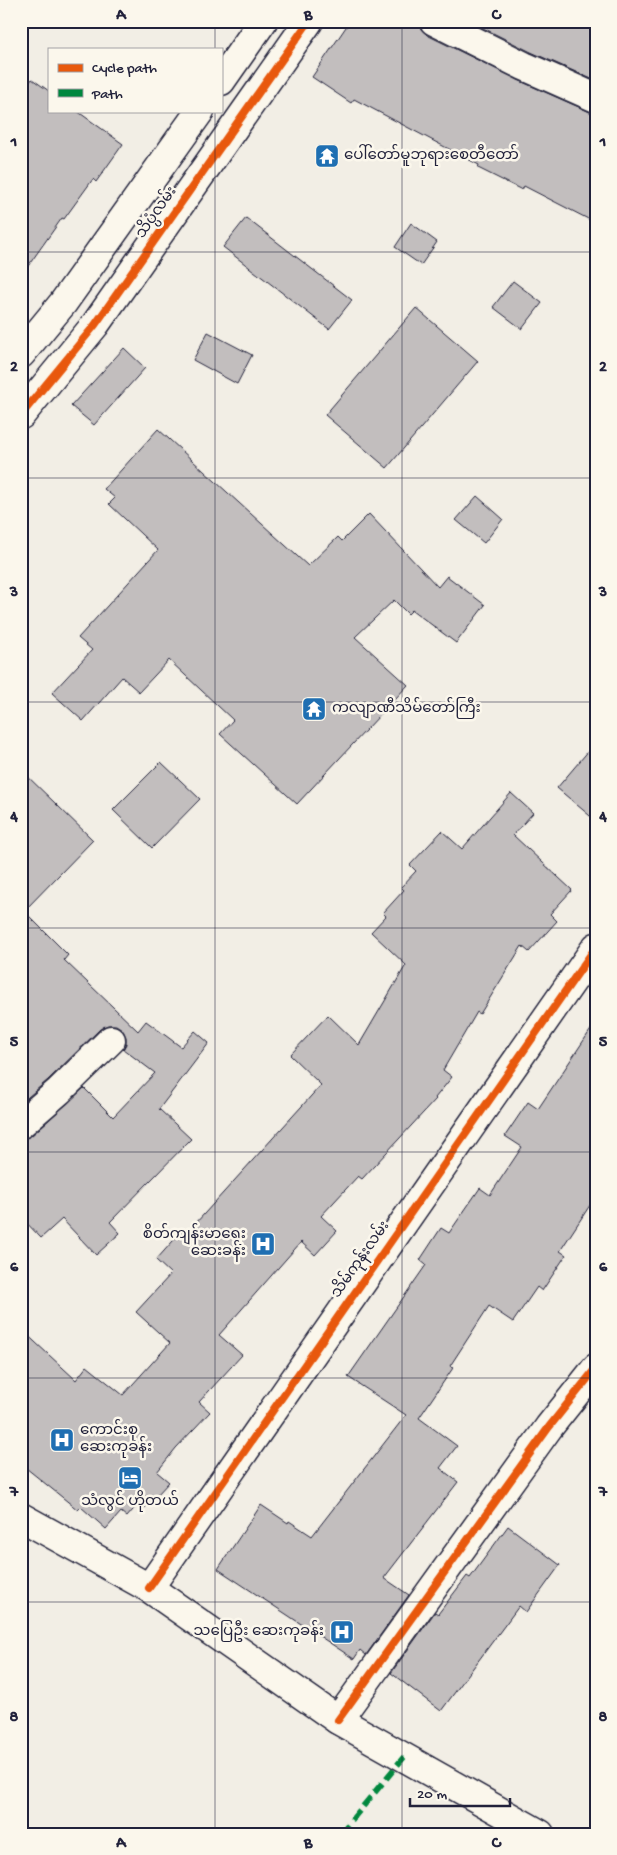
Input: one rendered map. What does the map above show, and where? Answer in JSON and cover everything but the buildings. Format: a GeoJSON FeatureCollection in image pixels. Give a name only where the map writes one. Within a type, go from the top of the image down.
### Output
{"type":"FeatureCollection","features":[{"type":"Feature","properties":{"kind":"street"},"geometry":{"type":"LineString","coordinates":[[222,80],[263,21]]}},
{"type":"Feature","properties":{"kind":"street","name":"သိပ္ပံလမ်း"},"geometry":{"type":"LineString","coordinates":[[21,415],[95,324],[309,21]]}},
{"type":"Feature","properties":{"kind":"street"},"geometry":{"type":"LineString","coordinates":[[434,21],[524,66],[596,98]]}},
{"type":"Feature","properties":{"kind":"street","name":"သိပ္ပံလမ်း"},"geometry":{"type":"LineString","coordinates":[[21,354],[62,303],[199,112]]}},
{"type":"Feature","properties":{"kind":"street","name":"သိမ်ကုန်းလမ်း"},"geometry":{"type":"LineString","coordinates":[[148,1588],[596,947]]}},
{"type":"Feature","properties":{"kind":"street"},"geometry":{"type":"LineString","coordinates":[[21,1124],[59,1091],[111,1040]]}},
{"type":"Feature","properties":{"kind":"street"},"geometry":{"type":"LineString","coordinates":[[338,1720],[549,1427],[596,1368]]}},
{"type":"Feature","properties":{"kind":"street"},"geometry":{"type":"LineString","coordinates":[[21,1517],[148,1588],[338,1720],[540,1834]]}},
{"type":"Feature","properties":{"kind":"marked path"},"geometry":{"type":"LineString","coordinates":[[340,1834],[404,1757]]}},
{"type":"Feature","properties":{"kind":"cycle path"},"geometry":{"type":"LineString","coordinates":[[21,415],[95,325],[309,21]]}},
{"type":"Feature","properties":{"kind":"cycle path"},"geometry":{"type":"LineString","coordinates":[[149,1588],[596,947]]}},
{"type":"Feature","properties":{"kind":"cycle path"},"geometry":{"type":"LineString","coordinates":[[338,1720],[549,1427],[596,1368]]}},
{"type":"Feature","properties":{"kind":"place","name":"ပေါ်တော်မူဘုရားစေတီတော်"},"geometry":{"type":"Point","coordinates":[327,156]}},
{"type":"Feature","properties":{"kind":"place","name":"ကလျာဏီသိမ်တော်ကြီး"},"geometry":{"type":"Point","coordinates":[314,709]}},
{"type":"Feature","properties":{"kind":"place","name":"စိတ်ကျန်းမာရေး ဆေးခန်း"},"geometry":{"type":"Point","coordinates":[263,1244]}},
{"type":"Feature","properties":{"kind":"place","name":"ကောင်းစု ဆေးကုခန်း"},"geometry":{"type":"Point","coordinates":[62,1440]}},
{"type":"Feature","properties":{"kind":"place","name":"သံလွင် ဟိုတယ်"},"geometry":{"type":"Point","coordinates":[130,1478]}},
{"type":"Feature","properties":{"kind":"place","name":"သပြေဦး ဆေးကုခန်း"},"geometry":{"type":"Point","coordinates":[342,1632]}}]}
